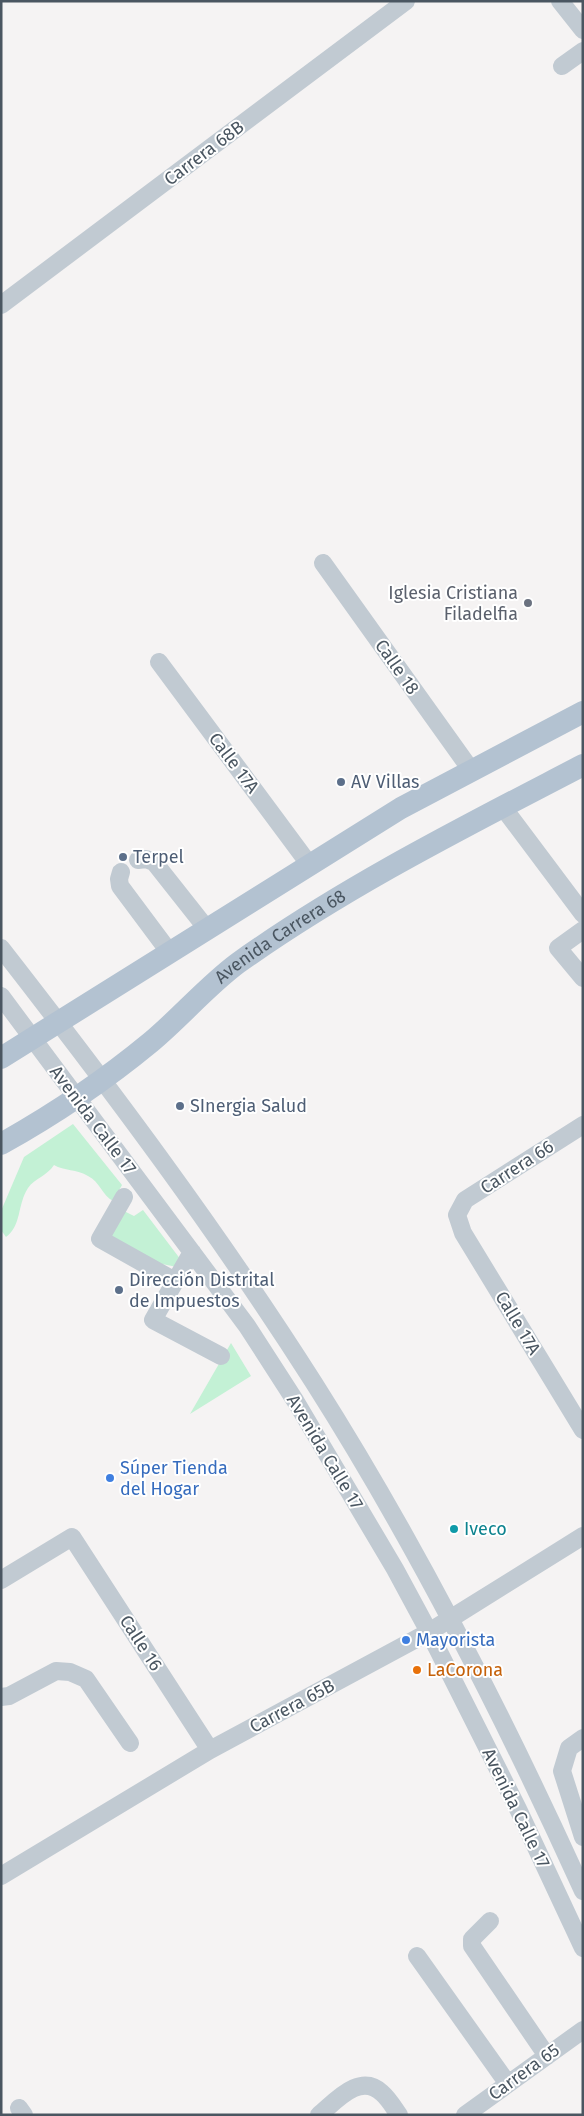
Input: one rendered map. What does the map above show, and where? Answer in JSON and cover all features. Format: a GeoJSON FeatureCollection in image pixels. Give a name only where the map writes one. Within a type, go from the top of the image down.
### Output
{"type":"FeatureCollection","features":[{"type":"Feature","properties":{"kind":"main road"},"geometry":{"type":"LineString","coordinates":[[1,1058],[401,808],[583,712]]}},
{"type":"Feature","properties":{"kind":"main road","name":"Avenida Carrera 68"},"geometry":{"type":"LineString","coordinates":[[1,1144],[76,1097],[152,1041],[224,975],[267,943],[326,906],[502,806],[583,765]]}},
{"type":"Feature","properties":{"kind":"street","name":"Carrera 68B"},"geometry":{"type":"LineString","coordinates":[[1,305],[406,1]]}},
{"type":"Feature","properties":{"kind":"street"},"geometry":{"type":"LineString","coordinates":[[560,1],[583,30]]}},
{"type":"Feature","properties":{"kind":"street"},"geometry":{"type":"LineString","coordinates":[[562,66],[583,51]]}},
{"type":"Feature","properties":{"kind":"street","name":"Calle 18"},"geometry":{"type":"LineString","coordinates":[[323,564],[471,770]]}},
{"type":"Feature","properties":{"kind":"street","name":"Calle 17A"},"geometry":{"type":"LineString","coordinates":[[159,662],[309,864]]}},
{"type":"Feature","properties":{"kind":"street"},"geometry":{"type":"LineString","coordinates":[[502,806],[583,914]]}},
{"type":"Feature","properties":{"kind":"street"},"geometry":{"type":"LineString","coordinates":[[138,860],[146,859],[154,862],[207,929]]}},
{"type":"Feature","properties":{"kind":"street"},"geometry":{"type":"LineString","coordinates":[[122,872],[119,879],[120,886],[170,953]]}},
{"type":"Feature","properties":{"kind":"street"},"geometry":{"type":"LineString","coordinates":[[583,930],[558,948],[583,978]]}},
{"type":"Feature","properties":{"kind":"street","name":"Avenida Calle 17"},"geometry":{"type":"LineString","coordinates":[[1,948],[185,1191],[269,1313],[359,1457],[450,1619],[531,1777],[583,1891]]}},
{"type":"Feature","properties":{"kind":"street","name":"Avenida Calle 17"},"geometry":{"type":"LineString","coordinates":[[1,996],[247,1326],[305,1417],[395,1570],[428,1632],[518,1809],[583,1948]]}},
{"type":"Feature","properties":{"kind":"street","name":"Carrera 66"},"geometry":{"type":"LineString","coordinates":[[457,1215],[466,1200],[583,1125]]}},
{"type":"Feature","properties":{"kind":"street"},"geometry":{"type":"LineString","coordinates":[[124,1197],[100,1238],[175,1281]]}},
{"type":"Feature","properties":{"kind":"street","name":"Calle 17A"},"geometry":{"type":"LineString","coordinates":[[457,1215],[463,1233],[583,1430]]}},
{"type":"Feature","properties":{"kind":"street"},"geometry":{"type":"LineString","coordinates":[[192,1252],[153,1320],[220,1356]]}},
{"type":"Feature","properties":{"kind":"street"},"geometry":{"type":"LineString","coordinates":[[247,1326],[269,1313]]}},
{"type":"Feature","properties":{"kind":"street","name":"Carrera 65B"},"geometry":{"type":"LineString","coordinates":[[1,1876],[210,1750],[428,1632],[583,1536]]}},
{"type":"Feature","properties":{"kind":"street","name":"Calle 16"},"geometry":{"type":"LineString","coordinates":[[1,1580],[72,1537],[210,1750]]}},
{"type":"Feature","properties":{"kind":"street"},"geometry":{"type":"LineString","coordinates":[[1,1697],[8,1696],[56,1671],[70,1672],[86,1679],[130,1743]]}},
{"type":"Feature","properties":{"kind":"street"},"geometry":{"type":"LineString","coordinates":[[583,1738],[569,1748],[562,1771],[583,1837]]}},
{"type":"Feature","properties":{"kind":"street"},"geometry":{"type":"LineString","coordinates":[[490,1921],[472,1938],[472,1946],[547,2056]]}},
{"type":"Feature","properties":{"kind":"street"},"geometry":{"type":"LineString","coordinates":[[417,1956],[508,2084]]}},
{"type":"Feature","properties":{"kind":"street","name":"Carrera 65"},"geometry":{"type":"LineString","coordinates":[[465,2115],[583,2030]]}},
{"type":"Feature","properties":{"kind":"street"},"geometry":{"type":"LineString","coordinates":[[318,2115],[356,2086],[369,2085],[382,2092],[399,2115]]}},
{"type":"Feature","properties":{"kind":"green space"},"geometry":{"type":"Polygon","coordinates":[[[73,1124],[122,1185],[113,1201],[88,1176],[54,1165],[28,1188],[22,1201],[15,1227],[6,1237],[1,1230],[1,1211],[24,1157],[73,1124]]]}},
{"type":"Feature","properties":{"kind":"green space"},"geometry":{"type":"Polygon","coordinates":[[[122,1210],[134,1216],[143,1210],[181,1260],[177,1267],[157,1263],[107,1237],[122,1210]]]}},
{"type":"Feature","properties":{"kind":"green space"},"geometry":{"type":"Polygon","coordinates":[[[231,1343],[251,1376],[190,1414],[231,1343]]]}},
{"type":"Feature","properties":{"kind":"place","name":"Iglesia Cristiana Filadelfia"},"geometry":{"type":"Point","coordinates":[528,603]}},
{"type":"Feature","properties":{"kind":"place","name":"AV Villas"},"geometry":{"type":"Point","coordinates":[341,782]}},
{"type":"Feature","properties":{"kind":"place","name":"Terpel"},"geometry":{"type":"Point","coordinates":[123,857]}},
{"type":"Feature","properties":{"kind":"place","name":"SInergia Salud"},"geometry":{"type":"Point","coordinates":[180,1106]}},
{"type":"Feature","properties":{"kind":"place","name":"Dirección Distrital de Impuestos"},"geometry":{"type":"Point","coordinates":[119,1290]}},
{"type":"Feature","properties":{"kind":"place","name":"Súper Tienda del Hogar"},"geometry":{"type":"Point","coordinates":[110,1478]}},
{"type":"Feature","properties":{"kind":"place","name":"Iveco"},"geometry":{"type":"Point","coordinates":[454,1529]}},
{"type":"Feature","properties":{"kind":"place","name":"Mayorista"},"geometry":{"type":"Point","coordinates":[406,1640]}},
{"type":"Feature","properties":{"kind":"place","name":"LaCorona"},"geometry":{"type":"Point","coordinates":[417,1670]}}]}
